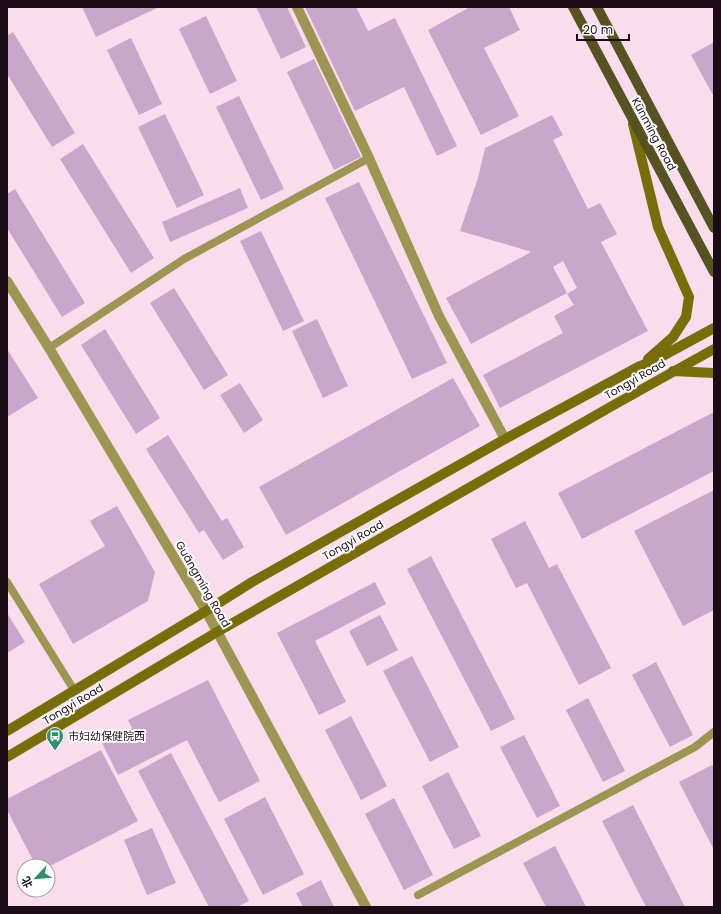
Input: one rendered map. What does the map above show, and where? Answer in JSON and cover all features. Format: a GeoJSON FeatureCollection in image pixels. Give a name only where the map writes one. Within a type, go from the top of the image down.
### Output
{"type":"FeatureCollection","features":[{"type":"Feature","properties":{"kind":"main road","name":"Kūnmíng Road"},"geometry":{"type":"LineString","coordinates":[[573,7],[714,272]]}},
{"type":"Feature","properties":{"kind":"main road","name":"Kūnmíng Road"},"geometry":{"type":"LineString","coordinates":[[597,7],[713,225]]}},
{"type":"Feature","properties":{"kind":"main road"},"geometry":{"type":"LineString","coordinates":[[632,120],[658,226],[689,297],[686,317],[673,337],[640,366]]}},
{"type":"Feature","properties":{"kind":"main road","name":"Tongyi Road"},"geometry":{"type":"LineString","coordinates":[[7,731],[252,582],[505,440],[640,366],[657,359],[714,328]]}},
{"type":"Feature","properties":{"kind":"main road","name":"Tongyi Road"},"geometry":{"type":"LineString","coordinates":[[7,757],[217,632],[714,349]]}},
{"type":"Feature","properties":{"kind":"main road"},"geometry":{"type":"LineString","coordinates":[[674,371],[714,373]]}},
{"type":"Feature","properties":{"kind":"street"},"geometry":{"type":"LineString","coordinates":[[297,7],[369,158],[439,316],[505,440]]}},
{"type":"Feature","properties":{"kind":"street","name":"Guāngmíng Road"},"geometry":{"type":"LineString","coordinates":[[7,281],[49,348],[206,611],[366,907]]}},
{"type":"Feature","properties":{"kind":"lane"},"geometry":{"type":"LineString","coordinates":[[49,348],[184,259],[369,158]]}},
{"type":"Feature","properties":{"kind":"lane"},"geometry":{"type":"LineString","coordinates":[[7,582],[74,690]]}},
{"type":"Feature","properties":{"kind":"lane"},"geometry":{"type":"LineString","coordinates":[[418,895],[695,747],[714,732]]}},
{"type":"Feature","properties":{"kind":"building"},"geometry":{"type":"Polygon","coordinates":[[[82,7],[159,7],[96,37],[82,7]]]}},
{"type":"Feature","properties":{"kind":"building"},"geometry":{"type":"Polygon","coordinates":[[[256,7],[287,7],[306,47],[281,59],[256,7]]]}},
{"type":"Feature","properties":{"kind":"building"},"geometry":{"type":"Polygon","coordinates":[[[305,7],[356,7],[368,31],[395,18],[457,146],[437,156],[404,87],[355,111],[305,7]]]}},
{"type":"Feature","properties":{"kind":"building"},"geometry":{"type":"Polygon","coordinates":[[[470,7],[509,7],[520,30],[484,48],[519,116],[481,135],[428,30],[470,7]]]}},
{"type":"Feature","properties":{"kind":"building"},"geometry":{"type":"Polygon","coordinates":[[[206,16],[237,81],[210,94],[179,29],[206,16]]]}},
{"type":"Feature","properties":{"kind":"building"},"geometry":{"type":"Polygon","coordinates":[[[13,32],[75,133],[52,147],[7,74],[7,36],[13,32]]]}},
{"type":"Feature","properties":{"kind":"building"},"geometry":{"type":"Polygon","coordinates":[[[131,38],[162,104],[139,115],[107,50],[131,38]]]}},
{"type":"Feature","properties":{"kind":"building"},"geometry":{"type":"Polygon","coordinates":[[[714,42],[714,97],[691,55],[714,42]]]}},
{"type":"Feature","properties":{"kind":"building"},"geometry":{"type":"Polygon","coordinates":[[[314,59],[361,157],[334,170],[287,72],[314,59]]]}},
{"type":"Feature","properties":{"kind":"building"},"geometry":{"type":"Polygon","coordinates":[[[239,96],[284,189],[261,200],[216,107],[239,96]]]}},
{"type":"Feature","properties":{"kind":"building"},"geometry":{"type":"Polygon","coordinates":[[[165,114],[204,195],[177,208],[138,127],[165,114]]]}},
{"type":"Feature","properties":{"kind":"building"},"geometry":{"type":"Polygon","coordinates":[[[552,115],[563,135],[553,140],[588,209],[600,203],[617,234],[601,242],[648,331],[500,408],[483,375],[563,333],[554,316],[574,305],[567,294],[577,288],[563,261],[553,267],[567,293],[471,344],[446,298],[531,252],[460,231],[478,178],[485,148],[552,115]]]}},
{"type":"Feature","properties":{"kind":"building"},"geometry":{"type":"Polygon","coordinates":[[[83,144],[154,258],[131,273],[60,159],[83,144]]]}},
{"type":"Feature","properties":{"kind":"building"},"geometry":{"type":"Polygon","coordinates":[[[359,182],[447,363],[412,379],[325,198],[359,182]]]}},
{"type":"Feature","properties":{"kind":"building"},"geometry":{"type":"Polygon","coordinates":[[[240,188],[248,208],[170,242],[162,222],[240,188]]]}},
{"type":"Feature","properties":{"kind":"building"},"geometry":{"type":"Polygon","coordinates":[[[15,189],[85,303],[62,317],[7,228],[7,194],[15,189]]]}},
{"type":"Feature","properties":{"kind":"building"},"geometry":{"type":"Polygon","coordinates":[[[261,231],[304,321],[283,331],[240,241],[261,231]]]}},
{"type":"Feature","properties":{"kind":"building"},"geometry":{"type":"Polygon","coordinates":[[[174,288],[228,375],[204,390],[150,303],[174,288]]]}},
{"type":"Feature","properties":{"kind":"building"},"geometry":{"type":"Polygon","coordinates":[[[317,319],[348,386],[323,398],[292,331],[317,319]]]}},
{"type":"Feature","properties":{"kind":"building"},"geometry":{"type":"Polygon","coordinates":[[[105,329],[160,418],[136,434],[81,345],[105,329]]]}},
{"type":"Feature","properties":{"kind":"building"},"geometry":{"type":"Polygon","coordinates":[[[7,349],[38,398],[7,417],[7,349]]]}},
{"type":"Feature","properties":{"kind":"building"},"geometry":{"type":"Polygon","coordinates":[[[453,378],[480,426],[286,535],[259,487],[453,378]]]}},
{"type":"Feature","properties":{"kind":"building"},"geometry":{"type":"Polygon","coordinates":[[[240,383],[263,420],[244,433],[220,395],[240,383]]]}},
{"type":"Feature","properties":{"kind":"building"},"geometry":{"type":"Polygon","coordinates":[[[714,412],[714,471],[582,539],[558,493],[714,412]]]}},
{"type":"Feature","properties":{"kind":"building"},"geometry":{"type":"Polygon","coordinates":[[[168,435],[222,521],[227,518],[244,547],[223,560],[204,530],[199,533],[146,449],[168,435]]]}},
{"type":"Feature","properties":{"kind":"building"},"geometry":{"type":"Polygon","coordinates":[[[714,490],[714,610],[683,626],[634,531],[714,490]]]}},
{"type":"Feature","properties":{"kind":"building"},"geometry":{"type":"Polygon","coordinates":[[[117,506],[155,572],[148,601],[73,644],[39,584],[105,546],[90,521],[117,506]]]}},
{"type":"Feature","properties":{"kind":"building"},"geometry":{"type":"Polygon","coordinates":[[[525,521],[549,568],[557,564],[611,668],[579,685],[527,583],[516,588],[491,539],[525,521]]]}},
{"type":"Feature","properties":{"kind":"building"},"geometry":{"type":"Polygon","coordinates":[[[431,556],[515,719],[491,731],[407,569],[431,556]]]}},
{"type":"Feature","properties":{"kind":"building"},"geometry":{"type":"Polygon","coordinates":[[[375,582],[386,604],[315,641],[346,702],[319,715],[277,633],[375,582]]]}},
{"type":"Feature","properties":{"kind":"building"},"geometry":{"type":"Polygon","coordinates":[[[7,613],[25,642],[7,653],[7,613]]]}},
{"type":"Feature","properties":{"kind":"building"},"geometry":{"type":"Polygon","coordinates":[[[380,615],[398,650],[367,666],[349,631],[380,615]]]}},
{"type":"Feature","properties":{"kind":"building"},"geometry":{"type":"Polygon","coordinates":[[[412,656],[459,747],[430,762],[383,671],[412,656]]]}},
{"type":"Feature","properties":{"kind":"building"},"geometry":{"type":"Polygon","coordinates":[[[656,662],[693,735],[670,747],[632,675],[656,662]]]}},
{"type":"Feature","properties":{"kind":"building"},"geometry":{"type":"Polygon","coordinates":[[[208,680],[260,781],[219,802],[187,740],[118,775],[102,743],[132,728],[128,720],[208,680]]]}},
{"type":"Feature","properties":{"kind":"building"},"geometry":{"type":"Polygon","coordinates":[[[588,698],[625,771],[603,782],[566,710],[588,698]]]}},
{"type":"Feature","properties":{"kind":"building"},"geometry":{"type":"Polygon","coordinates":[[[351,716],[387,786],[361,800],[325,730],[351,716]]]}},
{"type":"Feature","properties":{"kind":"building"},"geometry":{"type":"Polygon","coordinates":[[[524,735],[560,806],[537,818],[500,747],[524,735]]]}},
{"type":"Feature","properties":{"kind":"building"},"geometry":{"type":"Polygon","coordinates":[[[101,750],[138,821],[56,863],[56,858],[32,858],[7,810],[7,799],[101,750]]]}},
{"type":"Feature","properties":{"kind":"building"},"geometry":{"type":"Polygon","coordinates":[[[171,753],[249,901],[237,907],[209,907],[138,771],[171,753]]]}},
{"type":"Feature","properties":{"kind":"building"},"geometry":{"type":"Polygon","coordinates":[[[712,765],[714,768],[714,850],[679,782],[712,765]]]}},
{"type":"Feature","properties":{"kind":"building"},"geometry":{"type":"Polygon","coordinates":[[[448,772],[481,836],[454,849],[422,786],[448,772]]]}},
{"type":"Feature","properties":{"kind":"building"},"geometry":{"type":"Polygon","coordinates":[[[265,797],[304,874],[263,895],[224,819],[265,797]]]}},
{"type":"Feature","properties":{"kind":"building"},"geometry":{"type":"Polygon","coordinates":[[[394,798],[433,875],[404,890],[365,814],[394,798]]]}},
{"type":"Feature","properties":{"kind":"building"},"geometry":{"type":"Polygon","coordinates":[[[633,805],[685,907],[646,907],[602,821],[633,805]]]}},
{"type":"Feature","properties":{"kind":"building"},"geometry":{"type":"Polygon","coordinates":[[[152,828],[176,883],[147,895],[124,840],[152,828]]]}},
{"type":"Feature","properties":{"kind":"building"},"geometry":{"type":"Polygon","coordinates":[[[555,846],[586,907],[546,907],[523,863],[555,846]]]}},
{"type":"Feature","properties":{"kind":"building"},"geometry":{"type":"Polygon","coordinates":[[[321,880],[334,907],[303,907],[296,893],[321,880]]]}},
{"type":"Feature","properties":{"kind":"place","name":"市妇幼保健院西"},"geometry":{"type":"Point","coordinates":[55,751]}}]}
